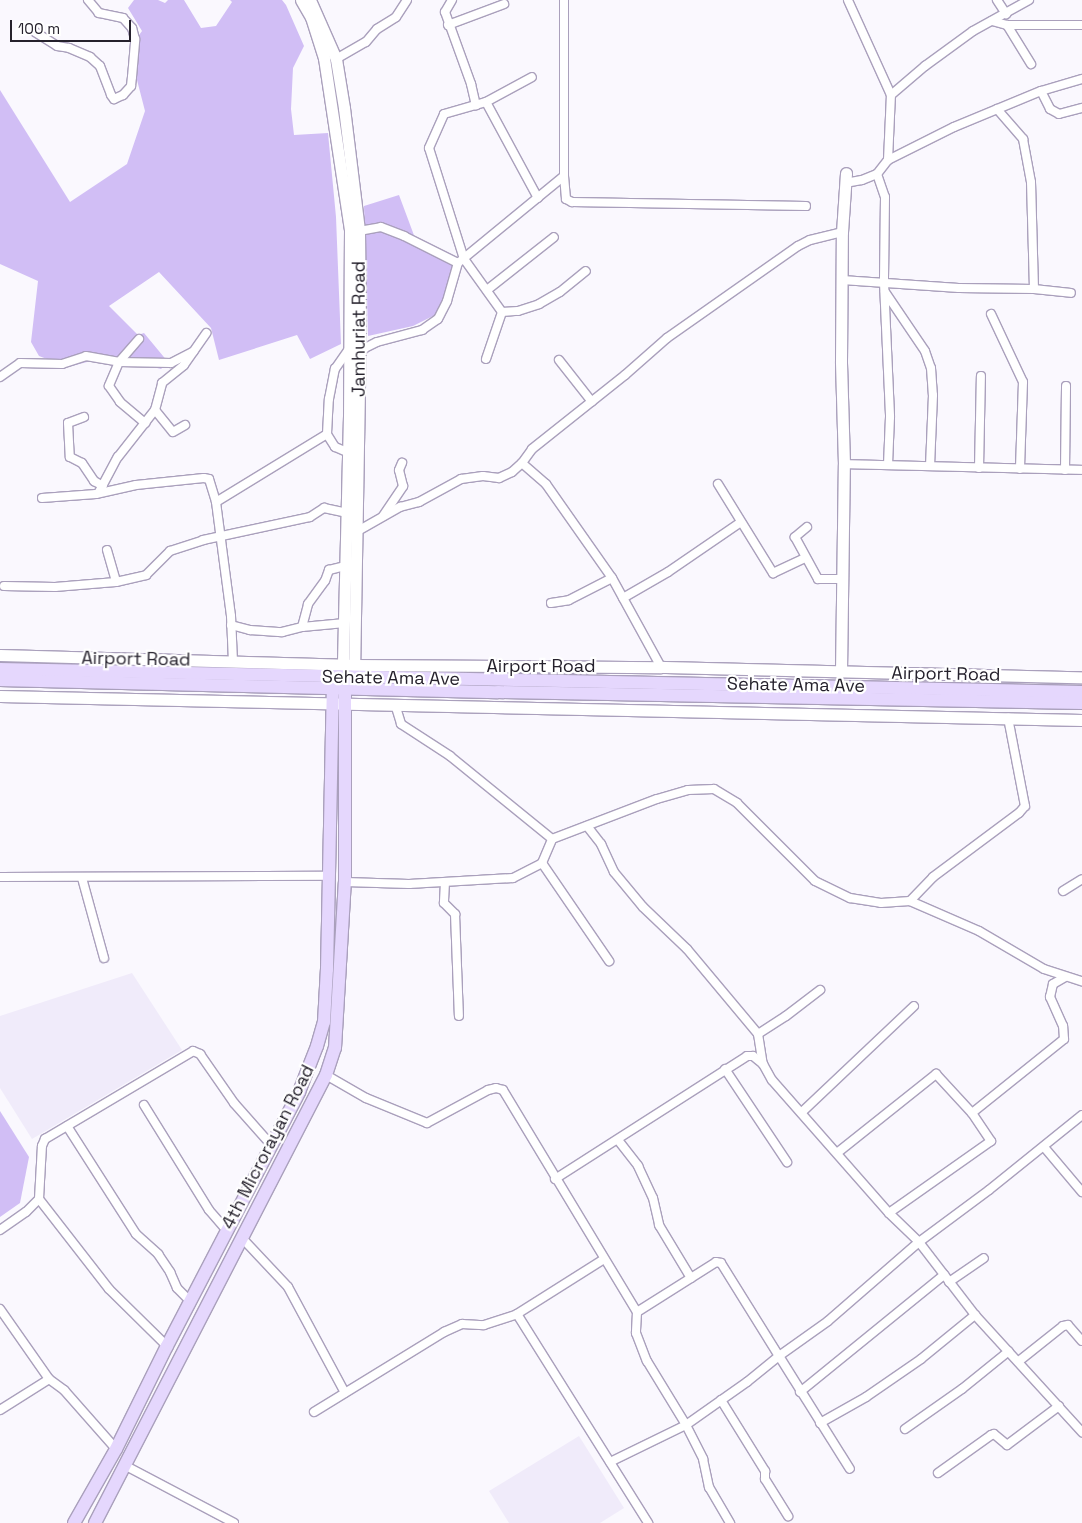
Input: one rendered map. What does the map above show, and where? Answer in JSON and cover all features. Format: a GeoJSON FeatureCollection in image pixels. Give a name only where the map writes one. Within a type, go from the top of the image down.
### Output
{"type":"FeatureCollection","features":[{"type":"Feature","properties":{"kind":"main road","name":"Jamhuriat Road"},"geometry":{"type":"LineString","coordinates":[[301,0],[311,17],[324,58],[350,230],[354,351],[356,532],[342,677]]}},
{"type":"Feature","properties":{"kind":"main road","name":"Jamhuriat Road"},"geometry":{"type":"LineString","coordinates":[[310,0],[336,59],[359,231],[354,351],[347,452],[345,623],[342,677]]}},
{"type":"Feature","properties":{"kind":"main road"},"geometry":{"type":"LineString","coordinates":[[841,671],[844,464],[842,232],[845,178]]}},
{"type":"Feature","properties":{"kind":"main road","name":"Airport Road"},"geometry":{"type":"LineString","coordinates":[[0,655],[233,661],[342,677],[1082,703]]}},
{"type":"Feature","properties":{"kind":"main road","name":"Airport Road"},"geometry":{"type":"LineString","coordinates":[[0,680],[342,677],[661,667],[1082,677]]}},
{"type":"Feature","properties":{"kind":"main road","name":"Sehate Ama Ave"},"geometry":{"type":"LineString","coordinates":[[0,669],[1082,692]]}},
{"type":"Feature","properties":{"kind":"main road","name":"4th Microrayan Road"},"geometry":{"type":"LineString","coordinates":[[74,1523],[116,1449],[167,1346],[300,1092],[317,1046],[324,1022],[338,703],[342,677]]}},
{"type":"Feature","properties":{"kind":"main road"},"geometry":{"type":"LineString","coordinates":[[0,696],[1082,720]]}},
{"type":"Feature","properties":{"kind":"main road","name":"4th Microrayan Road"},"geometry":{"type":"LineString","coordinates":[[95,1523],[326,1076],[335,1048],[345,882],[338,703]]}},
{"type":"Feature","properties":{"kind":"main road"},"geometry":{"type":"LineString","coordinates":[[326,969],[340,968]]}},
{"type":"Feature","properties":{"kind":"main road"},"geometry":{"type":"LineString","coordinates":[[224,1236],[239,1243]]}},
{"type":"Feature","properties":{"kind":"street"},"geometry":{"type":"LineString","coordinates":[[35,32],[57,46],[69,48],[90,58],[100,66],[111,95],[114,98],[123,96],[131,86],[135,39],[132,28],[122,18],[100,13],[88,0]]}},
{"type":"Feature","properties":{"kind":"street"},"geometry":{"type":"LineString","coordinates":[[336,59],[366,42],[377,29],[396,17],[407,0]]}},
{"type":"Feature","properties":{"kind":"street"},"geometry":{"type":"LineString","coordinates":[[452,0],[446,8],[448,25],[471,84],[476,105]]}},
{"type":"Feature","properties":{"kind":"street"},"geometry":{"type":"LineString","coordinates":[[564,0],[564,176],[566,199],[572,202],[806,206]]}},
{"type":"Feature","properties":{"kind":"street"},"geometry":{"type":"LineString","coordinates":[[848,0],[891,95],[888,160]]}},
{"type":"Feature","properties":{"kind":"street"},"geometry":{"type":"LineString","coordinates":[[997,0],[1006,14]]}},
{"type":"Feature","properties":{"kind":"street"},"geometry":{"type":"LineString","coordinates":[[891,95],[925,66],[973,31],[1028,0]]}},
{"type":"Feature","properties":{"kind":"street"},"geometry":{"type":"LineString","coordinates":[[448,25],[504,4]]}},
{"type":"Feature","properties":{"kind":"street"},"geometry":{"type":"LineString","coordinates":[[992,21],[1007,25],[1082,25]]}},
{"type":"Feature","properties":{"kind":"street"},"geometry":{"type":"LineString","coordinates":[[1007,25],[1031,64]]}},
{"type":"Feature","properties":{"kind":"street"},"geometry":{"type":"LineString","coordinates":[[502,312],[461,261],[429,148],[444,114],[486,102],[532,77]]}},
{"type":"Feature","properties":{"kind":"street"},"geometry":{"type":"LineString","coordinates":[[845,178],[862,180],[877,174],[888,160],[954,127],[1041,91],[1082,79]]}},
{"type":"Feature","properties":{"kind":"street"},"geometry":{"type":"LineString","coordinates":[[1041,91],[1050,109],[1059,114],[1082,108]]}},
{"type":"Feature","properties":{"kind":"street"},"geometry":{"type":"LineString","coordinates":[[486,102],[538,198]]}},
{"type":"Feature","properties":{"kind":"street"},"geometry":{"type":"LineString","coordinates":[[997,109],[1023,139],[1031,182],[1034,289]]}},
{"type":"Feature","properties":{"kind":"street"},"geometry":{"type":"LineString","coordinates":[[877,174],[885,197],[884,287],[890,387],[888,465]]}},
{"type":"Feature","properties":{"kind":"street"},"geometry":{"type":"LineString","coordinates":[[347,452],[335,447],[327,434],[329,399],[335,369],[354,351],[376,342],[422,330],[438,319],[447,301],[461,261],[564,176]]}},
{"type":"Feature","properties":{"kind":"street"},"geometry":{"type":"LineString","coordinates":[[359,231],[381,227],[461,261]]}},
{"type":"Feature","properties":{"kind":"street"},"geometry":{"type":"LineString","coordinates":[[356,532],[400,507],[419,502],[461,478],[483,476],[499,478],[522,463],[532,449],[592,402],[667,338],[798,246],[810,240],[842,232]]}},
{"type":"Feature","properties":{"kind":"street"},"geometry":{"type":"LineString","coordinates":[[486,290],[554,237]]}},
{"type":"Feature","properties":{"kind":"street"},"geometry":{"type":"LineString","coordinates":[[502,312],[518,311],[539,304],[560,292],[586,271]]}},
{"type":"Feature","properties":{"kind":"street"},"geometry":{"type":"LineString","coordinates":[[842,280],[884,287],[1034,289],[1071,293]]}},
{"type":"Feature","properties":{"kind":"street"},"geometry":{"type":"LineString","coordinates":[[884,287],[925,351],[931,368],[933,395],[930,466]]}},
{"type":"Feature","properties":{"kind":"street"},"geometry":{"type":"LineString","coordinates":[[486,359],[502,312]]}},
{"type":"Feature","properties":{"kind":"street"},"geometry":{"type":"LineString","coordinates":[[991,314],[1023,382],[1020,469]]}},
{"type":"Feature","properties":{"kind":"street"},"geometry":{"type":"LineString","coordinates":[[101,489],[118,456],[155,410],[162,383],[184,365],[206,333]]}},
{"type":"Feature","properties":{"kind":"street"},"geometry":{"type":"LineString","coordinates":[[138,338],[119,362],[109,386],[120,402],[144,423]]}},
{"type":"Feature","properties":{"kind":"street"},"geometry":{"type":"LineString","coordinates":[[0,377],[20,363],[62,364],[86,356],[119,362],[171,363],[193,352]]}},
{"type":"Feature","properties":{"kind":"street"},"geometry":{"type":"LineString","coordinates":[[560,360],[592,402]]}},
{"type":"Feature","properties":{"kind":"street"},"geometry":{"type":"LineString","coordinates":[[979,468],[981,376]]}},
{"type":"Feature","properties":{"kind":"street"},"geometry":{"type":"LineString","coordinates":[[1065,470],[1066,386]]}},
{"type":"Feature","properties":{"kind":"street"},"geometry":{"type":"LineString","coordinates":[[155,410],[173,432],[185,425]]}},
{"type":"Feature","properties":{"kind":"street"},"geometry":{"type":"LineString","coordinates":[[84,417],[68,423],[70,457],[82,463],[101,489]]}},
{"type":"Feature","properties":{"kind":"street"},"geometry":{"type":"LineString","coordinates":[[216,502],[327,434]]}},
{"type":"Feature","properties":{"kind":"street"},"geometry":{"type":"LineString","coordinates":[[381,519],[403,486],[399,470],[402,463]]}},
{"type":"Feature","properties":{"kind":"street"},"geometry":{"type":"LineString","coordinates":[[522,463],[546,484],[612,578],[661,667]]}},
{"type":"Feature","properties":{"kind":"street"},"geometry":{"type":"LineString","coordinates":[[844,464],[1082,470]]}},
{"type":"Feature","properties":{"kind":"street"},"geometry":{"type":"LineString","coordinates":[[42,498],[101,489],[207,478],[216,502],[231,625],[233,661]]}},
{"type":"Feature","properties":{"kind":"street"},"geometry":{"type":"LineString","coordinates":[[718,484],[773,573],[805,558]]}},
{"type":"Feature","properties":{"kind":"street"},"geometry":{"type":"LineString","coordinates":[[4,586],[55,587],[116,582],[146,575],[170,551],[220,537],[310,517],[324,508],[347,514]]}},
{"type":"Feature","properties":{"kind":"street"},"geometry":{"type":"LineString","coordinates":[[623,598],[668,572],[741,522]]}},
{"type":"Feature","properties":{"kind":"street"},"geometry":{"type":"LineString","coordinates":[[807,526],[795,538],[818,579],[842,579]]}},
{"type":"Feature","properties":{"kind":"street"},"geometry":{"type":"LineString","coordinates":[[107,550],[116,582]]}},
{"type":"Feature","properties":{"kind":"street"},"geometry":{"type":"LineString","coordinates":[[302,626],[308,604],[325,581],[328,570],[345,566]]}},
{"type":"Feature","properties":{"kind":"street"},"geometry":{"type":"LineString","coordinates":[[551,604],[568,600],[612,578]]}},
{"type":"Feature","properties":{"kind":"street"},"geometry":{"type":"LineString","coordinates":[[231,625],[250,630],[282,632],[302,626],[345,623]]}},
{"type":"Feature","properties":{"kind":"street"},"geometry":{"type":"LineString","coordinates":[[395,704],[401,724],[450,756],[552,839]]}},
{"type":"Feature","properties":{"kind":"street"},"geometry":{"type":"LineString","coordinates":[[910,901],[933,877],[1019,813],[1025,806],[1008,718]]}},
{"type":"Feature","properties":{"kind":"street"},"geometry":{"type":"LineString","coordinates":[[345,882],[408,884],[513,878],[542,863],[552,839],[657,799],[688,790],[714,788],[737,803],[814,882],[850,898],[881,903],[910,901],[979,931],[1044,969],[1082,981]]}},
{"type":"Feature","properties":{"kind":"street"},"geometry":{"type":"LineString","coordinates":[[588,826],[601,844],[614,872],[643,907],[687,949],[758,1034],[763,1064],[772,1080],[889,1213],[919,1242],[975,1314],[1082,1432]]}},
{"type":"Feature","properties":{"kind":"street"},"geometry":{"type":"LineString","coordinates":[[542,863],[609,961]]}},
{"type":"Feature","properties":{"kind":"street"},"geometry":{"type":"LineString","coordinates":[[0,877],[330,876]]}},
{"type":"Feature","properties":{"kind":"street"},"geometry":{"type":"LineString","coordinates":[[82,878],[104,958]]}},
{"type":"Feature","properties":{"kind":"street"},"geometry":{"type":"LineString","coordinates":[[1063,891],[1082,879]]}},
{"type":"Feature","properties":{"kind":"street"},"geometry":{"type":"LineString","coordinates":[[445,882],[444,903],[455,914],[460,1016]]}},
{"type":"Feature","properties":{"kind":"street"},"geometry":{"type":"LineString","coordinates":[[972,1113],[1064,1039],[1063,1026],[1050,997],[1053,984],[1065,977]]}},
{"type":"Feature","properties":{"kind":"street"},"geometry":{"type":"LineString","coordinates":[[758,1034],[786,1016],[820,990]]}},
{"type":"Feature","properties":{"kind":"street"},"geometry":{"type":"LineString","coordinates":[[802,1112],[914,1006]]}},
{"type":"Feature","properties":{"kind":"street"},"geometry":{"type":"LineString","coordinates":[[0,1230],[26,1212],[39,1199],[43,1142],[193,1051],[200,1054],[234,1103],[272,1146]]}},
{"type":"Feature","properties":{"kind":"street"},"geometry":{"type":"LineString","coordinates":[[555,1179],[618,1140],[725,1068],[747,1056],[753,1056],[763,1064]]}},
{"type":"Feature","properties":{"kind":"street"},"geometry":{"type":"LineString","coordinates":[[725,1068],[787,1162]]}},
{"type":"Feature","properties":{"kind":"street"},"geometry":{"type":"LineString","coordinates":[[837,1153],[936,1074],[972,1113],[991,1140],[889,1213]]}},
{"type":"Feature","properties":{"kind":"street"},"geometry":{"type":"LineString","coordinates":[[326,1076],[366,1098],[427,1123],[488,1090],[496,1088],[503,1090],[637,1312],[636,1333],[647,1361],[686,1425],[703,1459],[709,1487],[730,1523]]}},
{"type":"Feature","properties":{"kind":"street"},"geometry":{"type":"LineString","coordinates":[[144,1105],[224,1236]]}},
{"type":"Feature","properties":{"kind":"street"},"geometry":{"type":"LineString","coordinates":[[610,1462],[686,1425],[721,1400],[828,1321],[919,1242],[1044,1147],[1082,1115]]}},
{"type":"Feature","properties":{"kind":"street"},"geometry":{"type":"LineString","coordinates":[[67,1126],[136,1234],[158,1254],[170,1272],[176,1288],[190,1302]]}},
{"type":"Feature","properties":{"kind":"street"},"geometry":{"type":"LineString","coordinates":[[618,1140],[638,1166],[653,1198],[659,1225],[691,1278]]}},
{"type":"Feature","properties":{"kind":"street"},"geometry":{"type":"LineString","coordinates":[[1044,1147],[1082,1192]]}},
{"type":"Feature","properties":{"kind":"street"},"geometry":{"type":"LineString","coordinates":[[39,1199],[110,1288],[167,1346]]}},
{"type":"Feature","properties":{"kind":"street"},"geometry":{"type":"LineString","coordinates":[[239,1243],[288,1287],[345,1393]]}},
{"type":"Feature","properties":{"kind":"street"},"geometry":{"type":"LineString","coordinates":[[949,1282],[984,1258]]}},
{"type":"Feature","properties":{"kind":"street"},"geometry":{"type":"LineString","coordinates":[[314,1412],[444,1332],[462,1324],[484,1325],[518,1314],[604,1259]]}},
{"type":"Feature","properties":{"kind":"street"},"geometry":{"type":"LineString","coordinates":[[637,1312],[716,1262],[721,1263],[800,1392],[850,1469]]}},
{"type":"Feature","properties":{"kind":"street"},"geometry":{"type":"LineString","coordinates":[[800,1392],[944,1275]]}},
{"type":"Feature","properties":{"kind":"street"},"geometry":{"type":"LineString","coordinates":[[0,1309],[49,1379],[64,1390],[116,1449]]}},
{"type":"Feature","properties":{"kind":"street"},"geometry":{"type":"LineString","coordinates":[[518,1314],[648,1523]]}},
{"type":"Feature","properties":{"kind":"street"},"geometry":{"type":"LineString","coordinates":[[820,1423],[866,1397],[921,1359],[975,1314]]}},
{"type":"Feature","properties":{"kind":"street"},"geometry":{"type":"LineString","coordinates":[[1019,1361],[1062,1326],[1068,1325],[1082,1341]]}},
{"type":"Feature","properties":{"kind":"street"},"geometry":{"type":"LineString","coordinates":[[905,1429],[962,1389],[1008,1351]]}},
{"type":"Feature","properties":{"kind":"street"},"geometry":{"type":"LineString","coordinates":[[0,1410],[49,1379]]}},
{"type":"Feature","properties":{"kind":"street"},"geometry":{"type":"LineString","coordinates":[[721,1400],[788,1516]]}},
{"type":"Feature","properties":{"kind":"street"},"geometry":{"type":"LineString","coordinates":[[938,1472],[991,1435],[994,1434],[1005,1444],[1009,1444],[1059,1406]]}},
{"type":"Feature","properties":{"kind":"street"},"geometry":{"type":"LineString","coordinates":[[126,1466],[234,1523]]}},
{"type":"Feature","properties":{"kind":"shaded area"},"geometry":{"type":"Polygon","coordinates":[[[134,0],[158,0],[165,3],[168,0],[184,0],[201,28],[216,26],[232,2],[230,0],[282,0],[286,5],[304,46],[293,68],[291,109],[294,135],[328,133],[336,217],[341,344],[310,359],[297,335],[219,360],[211,328],[159,272],[109,306],[138,335],[144,333],[168,362],[161,369],[110,356],[68,367],[39,356],[31,342],[38,281],[0,264],[0,90],[70,202],[127,164],[145,111],[129,49],[142,31],[128,8],[134,0]]]}},
{"type":"Feature","properties":{"kind":"shaded area"},"geometry":{"type":"Polygon","coordinates":[[[399,195],[415,238],[457,265],[437,314],[413,326],[368,336],[364,206],[399,195]]]}},
{"type":"Feature","properties":{"kind":"shaded area"},"geometry":{"type":"Polygon","coordinates":[[[132,973],[182,1050],[32,1139],[0,1088],[0,1016],[132,973]]]}},
{"type":"Feature","properties":{"kind":"shaded area"},"geometry":{"type":"Polygon","coordinates":[[[0,1111],[29,1157],[20,1203],[0,1217],[0,1111]]]}},
{"type":"Feature","properties":{"kind":"shaded area"},"geometry":{"type":"Polygon","coordinates":[[[579,1436],[624,1508],[600,1523],[509,1523],[489,1491],[579,1436]]]}}]}
